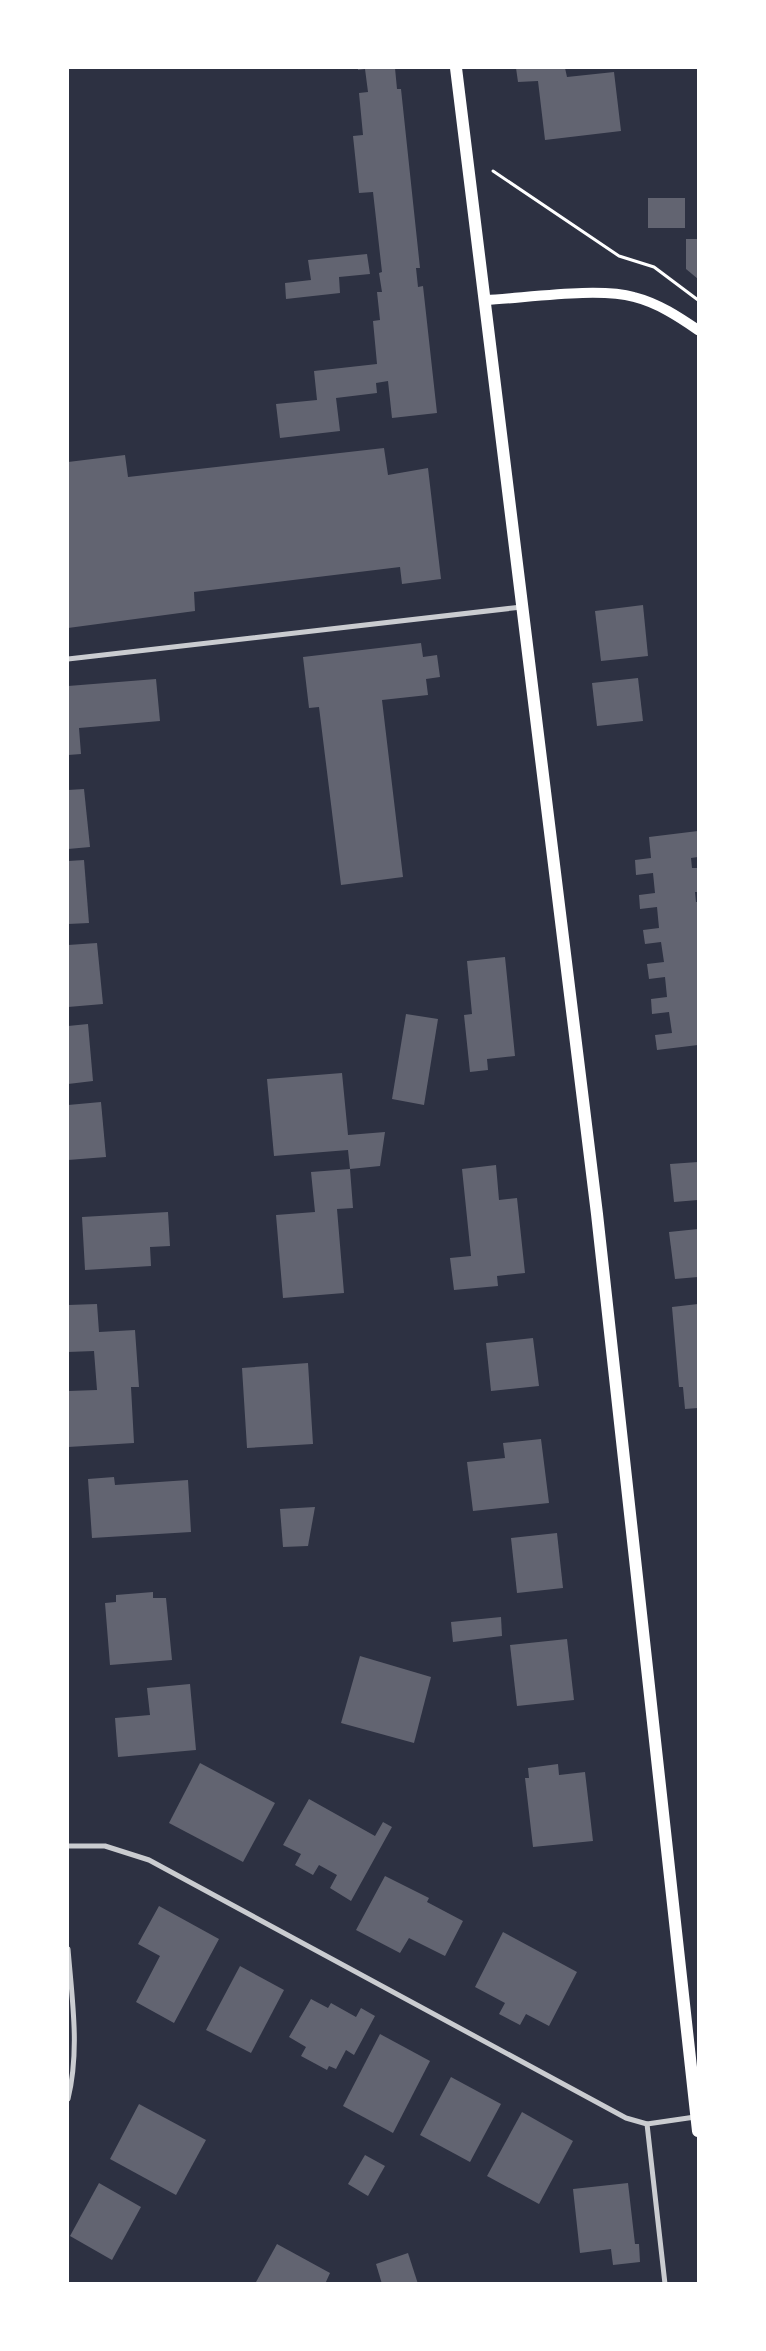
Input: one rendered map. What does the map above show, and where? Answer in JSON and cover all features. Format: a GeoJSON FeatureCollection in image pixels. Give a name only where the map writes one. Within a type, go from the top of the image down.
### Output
{"type":"FeatureCollection","features":[{"type":"Feature","properties":{"kind":"main road"},"geometry":{"type":"LineString","coordinates":[[456,68],[597,1214],[698,2117],[698,2131]]}},
{"type":"Feature","properties":{"kind":"main road"},"geometry":{"type":"LineString","coordinates":[[486,300],[594,293],[634,296],[671,312],[698,330]]}},
{"type":"Feature","properties":{"kind":"street"},"geometry":{"type":"LineString","coordinates":[[68,659],[523,607]]}},
{"type":"Feature","properties":{"kind":"street"},"geometry":{"type":"LineString","coordinates":[[68,1846],[105,1846],[149,1860],[626,2118],[648,2124],[698,2117]]}},
{"type":"Feature","properties":{"kind":"street"},"geometry":{"type":"LineString","coordinates":[[68,1950],[75,2035],[68,2098]]}},
{"type":"Feature","properties":{"kind":"street"},"geometry":{"type":"LineString","coordinates":[[648,2124],[665,2284]]}},
{"type":"Feature","properties":{"kind":"path"},"geometry":{"type":"LineString","coordinates":[[469,168],[494,171],[619,256],[654,267],[698,300]]}},
{"type":"Feature","properties":{"kind":"building"},"geometry":{"type":"Polygon","coordinates":[[[358,68],[395,68],[397,89],[401,89],[420,268],[416,268],[418,287],[423,286],[437,413],[392,418],[388,381],[376,383],[377,393],[336,398],[340,431],[280,438],[276,404],[317,400],[314,371],[377,364],[373,321],[380,320],[377,292],[382,292],[379,273],[382,272],[373,192],[359,193],[353,136],[363,135],[359,93],[368,92],[365,69],[358,70],[358,68]]]}},
{"type":"Feature","properties":{"kind":"building"},"geometry":{"type":"Polygon","coordinates":[[[516,68],[565,68],[567,77],[614,72],[621,131],[545,140],[538,81],[518,82],[516,68]]]}},
{"type":"Feature","properties":{"kind":"building"},"geometry":{"type":"Polygon","coordinates":[[[648,198],[685,198],[685,228],[648,228],[648,198]]]}},
{"type":"Feature","properties":{"kind":"building"},"geometry":{"type":"Polygon","coordinates":[[[686,239],[698,239],[698,279],[686,269],[686,239]]]}},
{"type":"Feature","properties":{"kind":"building"},"geometry":{"type":"Polygon","coordinates":[[[367,254],[370,274],[339,277],[340,293],[286,299],[285,283],[311,280],[308,260],[367,254]]]}},
{"type":"Feature","properties":{"kind":"building"},"geometry":{"type":"Polygon","coordinates":[[[384,448],[388,475],[428,468],[441,579],[402,584],[400,567],[194,592],[195,611],[68,628],[68,462],[125,455],[128,477],[384,448]]]}},
{"type":"Feature","properties":{"kind":"building"},"geometry":{"type":"Polygon","coordinates":[[[643,605],[648,656],[601,661],[595,611],[643,605]]]}},
{"type":"Feature","properties":{"kind":"building"},"geometry":{"type":"Polygon","coordinates":[[[421,643],[423,657],[437,655],[440,677],[426,679],[428,695],[382,700],[403,877],[341,885],[319,707],[309,708],[303,657],[421,643]]]}},
{"type":"Feature","properties":{"kind":"building"},"geometry":{"type":"Polygon","coordinates":[[[638,678],[643,721],[597,726],[592,683],[638,678]]]}},
{"type":"Feature","properties":{"kind":"building"},"geometry":{"type":"Polygon","coordinates":[[[156,679],[160,721],[79,728],[81,754],[68,755],[68,686],[156,679]]]}},
{"type":"Feature","properties":{"kind":"building"},"geometry":{"type":"Polygon","coordinates":[[[84,789],[90,847],[68,849],[68,790],[84,789]]]}},
{"type":"Feature","properties":{"kind":"building"},"geometry":{"type":"Polygon","coordinates":[[[698,831],[698,857],[691,858],[692,868],[698,868],[698,892],[695,892],[696,902],[698,902],[698,1045],[657,1050],[655,1035],[672,1033],[669,1012],[652,1014],[651,999],[667,997],[665,977],[649,979],[647,964],[664,962],[661,942],[645,944],[643,930],[659,928],[657,907],[640,909],[639,895],[655,893],[653,873],[636,875],[635,860],[651,858],[649,837],[698,831]]]}},
{"type":"Feature","properties":{"kind":"building"},"geometry":{"type":"Polygon","coordinates":[[[84,860],[89,923],[68,924],[68,861],[84,860]]]}},
{"type":"Feature","properties":{"kind":"building"},"geometry":{"type":"Polygon","coordinates":[[[97,943],[103,1004],[68,1007],[68,945],[97,943]]]}},
{"type":"Feature","properties":{"kind":"building"},"geometry":{"type":"Polygon","coordinates":[[[505,957],[515,1056],[487,1059],[488,1070],[470,1072],[464,1015],[472,1014],[467,961],[505,957]]]}},
{"type":"Feature","properties":{"kind":"building"},"geometry":{"type":"Polygon","coordinates":[[[406,1014],[438,1019],[424,1105],[392,1099],[406,1014]]]}},
{"type":"Feature","properties":{"kind":"building"},"geometry":{"type":"Polygon","coordinates":[[[88,1024],[93,1081],[68,1084],[68,1026],[88,1024]]]}},
{"type":"Feature","properties":{"kind":"building"},"geometry":{"type":"Polygon","coordinates":[[[342,1073],[348,1135],[385,1132],[380,1166],[350,1169],[348,1150],[274,1156],[267,1079],[342,1073]]]}},
{"type":"Feature","properties":{"kind":"building"},"geometry":{"type":"Polygon","coordinates":[[[101,1102],[106,1157],[68,1160],[68,1105],[101,1102]]]}},
{"type":"Feature","properties":{"kind":"building"},"geometry":{"type":"Polygon","coordinates":[[[698,1162],[698,1200],[674,1202],[670,1164],[698,1162]]]}},
{"type":"Feature","properties":{"kind":"building"},"geometry":{"type":"Polygon","coordinates":[[[496,1165],[499,1200],[517,1198],[525,1273],[497,1276],[498,1286],[454,1290],[450,1258],[471,1256],[462,1169],[496,1165]]]}},
{"type":"Feature","properties":{"kind":"building"},"geometry":{"type":"Polygon","coordinates":[[[350,1169],[353,1208],[337,1209],[344,1293],[283,1298],[276,1215],[315,1212],[311,1172],[350,1169]]]}},
{"type":"Feature","properties":{"kind":"building"},"geometry":{"type":"Polygon","coordinates":[[[168,1212],[170,1246],[150,1247],[151,1266],[85,1270],[82,1217],[168,1212]]]}},
{"type":"Feature","properties":{"kind":"building"},"geometry":{"type":"Polygon","coordinates":[[[698,1229],[698,1277],[675,1279],[669,1232],[698,1229]]]}},
{"type":"Feature","properties":{"kind":"building"},"geometry":{"type":"Polygon","coordinates":[[[97,1304],[99,1332],[135,1330],[139,1387],[131,1387],[134,1443],[68,1447],[68,1391],[97,1390],[94,1351],[68,1352],[68,1305],[97,1304]]]}},
{"type":"Feature","properties":{"kind":"building"},"geometry":{"type":"Polygon","coordinates":[[[698,1304],[698,1408],[685,1409],[683,1387],[679,1387],[672,1307],[698,1304]]]}},
{"type":"Feature","properties":{"kind":"building"},"geometry":{"type":"Polygon","coordinates":[[[533,1338],[539,1386],[491,1391],[486,1343],[533,1338]]]}},
{"type":"Feature","properties":{"kind":"building"},"geometry":{"type":"Polygon","coordinates":[[[308,1363],[313,1444],[247,1448],[242,1368],[308,1363]]]}},
{"type":"Feature","properties":{"kind":"building"},"geometry":{"type":"Polygon","coordinates":[[[541,1439],[549,1503],[473,1511],[467,1462],[505,1458],[503,1443],[541,1439]]]}},
{"type":"Feature","properties":{"kind":"building"},"geometry":{"type":"Polygon","coordinates":[[[114,1477],[115,1485],[188,1480],[191,1532],[92,1538],[88,1479],[114,1477]]]}},
{"type":"Feature","properties":{"kind":"building"},"geometry":{"type":"Polygon","coordinates":[[[315,1507],[308,1546],[283,1547],[280,1509],[315,1507]]]}},
{"type":"Feature","properties":{"kind":"building"},"geometry":{"type":"Polygon","coordinates":[[[557,1533],[563,1588],[517,1593],[511,1538],[557,1533]]]}},
{"type":"Feature","properties":{"kind":"building"},"geometry":{"type":"Polygon","coordinates":[[[153,1592],[153,1598],[166,1598],[172,1660],[110,1665],[105,1603],[116,1602],[116,1595],[153,1592]]]}},
{"type":"Feature","properties":{"kind":"building"},"geometry":{"type":"Polygon","coordinates":[[[501,1617],[502,1636],[453,1642],[451,1622],[501,1617]]]}},
{"type":"Feature","properties":{"kind":"building"},"geometry":{"type":"Polygon","coordinates":[[[567,1639],[574,1700],[517,1706],[510,1645],[567,1639]]]}},
{"type":"Feature","properties":{"kind":"building"},"geometry":{"type":"Polygon","coordinates":[[[360,1656],[431,1677],[414,1743],[341,1723],[360,1656]]]}},
{"type":"Feature","properties":{"kind":"building"},"geometry":{"type":"Polygon","coordinates":[[[190,1684],[196,1750],[118,1757],[115,1718],[150,1715],[147,1688],[190,1684]]]}},
{"type":"Feature","properties":{"kind":"building"},"geometry":{"type":"Polygon","coordinates":[[[200,1763],[275,1803],[243,1862],[169,1823],[200,1763]]]}},
{"type":"Feature","properties":{"kind":"building"},"geometry":{"type":"Polygon","coordinates":[[[558,1764],[559,1775],[585,1772],[593,1841],[533,1847],[525,1778],[529,1778],[528,1768],[558,1764]]]}},
{"type":"Feature","properties":{"kind":"building"},"geometry":{"type":"Polygon","coordinates":[[[309,1799],[375,1836],[383,1822],[392,1827],[351,1901],[330,1888],[337,1875],[319,1865],[313,1875],[295,1865],[301,1854],[283,1845],[309,1799]]]}},
{"type":"Feature","properties":{"kind":"building"},"geometry":{"type":"Polygon","coordinates":[[[385,1876],[429,1898],[427,1902],[463,1921],[445,1956],[409,1938],[400,1953],[356,1930],[385,1876]]]}},
{"type":"Feature","properties":{"kind":"building"},"geometry":{"type":"Polygon","coordinates":[[[159,1906],[219,1939],[174,2023],[136,2002],[160,1956],[138,1944],[159,1906]]]}},
{"type":"Feature","properties":{"kind":"building"},"geometry":{"type":"Polygon","coordinates":[[[503,1932],[577,1972],[549,2026],[526,2014],[520,2025],[499,2014],[505,2003],[475,1987],[503,1932]]]}},
{"type":"Feature","properties":{"kind":"building"},"geometry":{"type":"Polygon","coordinates":[[[240,1966],[284,1990],[251,2053],[206,2030],[240,1966]]]}},
{"type":"Feature","properties":{"kind":"building"},"geometry":{"type":"Polygon","coordinates":[[[311,1999],[328,2008],[331,2003],[356,2017],[361,2008],[375,2016],[354,2055],[346,2050],[336,2069],[329,2066],[327,2070],[301,2056],[306,2047],[289,2037],[311,1999]]]}},
{"type":"Feature","properties":{"kind":"building"},"geometry":{"type":"Polygon","coordinates":[[[380,2034],[430,2061],[393,2133],[343,2106],[380,2034]]]}},
{"type":"Feature","properties":{"kind":"building"},"geometry":{"type":"Polygon","coordinates":[[[451,2077],[501,2104],[470,2162],[420,2135],[451,2077]]]}},
{"type":"Feature","properties":{"kind":"building"},"geometry":{"type":"Polygon","coordinates":[[[139,2104],[206,2140],[176,2195],[110,2159],[139,2104]]]}},
{"type":"Feature","properties":{"kind":"building"},"geometry":{"type":"Polygon","coordinates":[[[522,2112],[573,2141],[539,2204],[487,2176],[522,2112]]]}},
{"type":"Feature","properties":{"kind":"building"},"geometry":{"type":"Polygon","coordinates":[[[365,2155],[385,2166],[368,2196],[348,2184],[365,2155]]]}},
{"type":"Feature","properties":{"kind":"building"},"geometry":{"type":"Polygon","coordinates":[[[99,2183],[141,2207],[112,2260],[70,2236],[99,2183]]]}},
{"type":"Feature","properties":{"kind":"building"},"geometry":{"type":"Polygon","coordinates":[[[628,2183],[635,2244],[639,2244],[640,2262],[613,2265],[611,2249],[580,2253],[573,2189],[628,2183]]]}},
{"type":"Feature","properties":{"kind":"building"},"geometry":{"type":"Polygon","coordinates":[[[277,2244],[330,2273],[325,2284],[256,2282],[277,2244]]]}},
{"type":"Feature","properties":{"kind":"building"},"geometry":{"type":"Polygon","coordinates":[[[408,2253],[418,2284],[382,2284],[376,2264],[408,2253]]]}}]}
